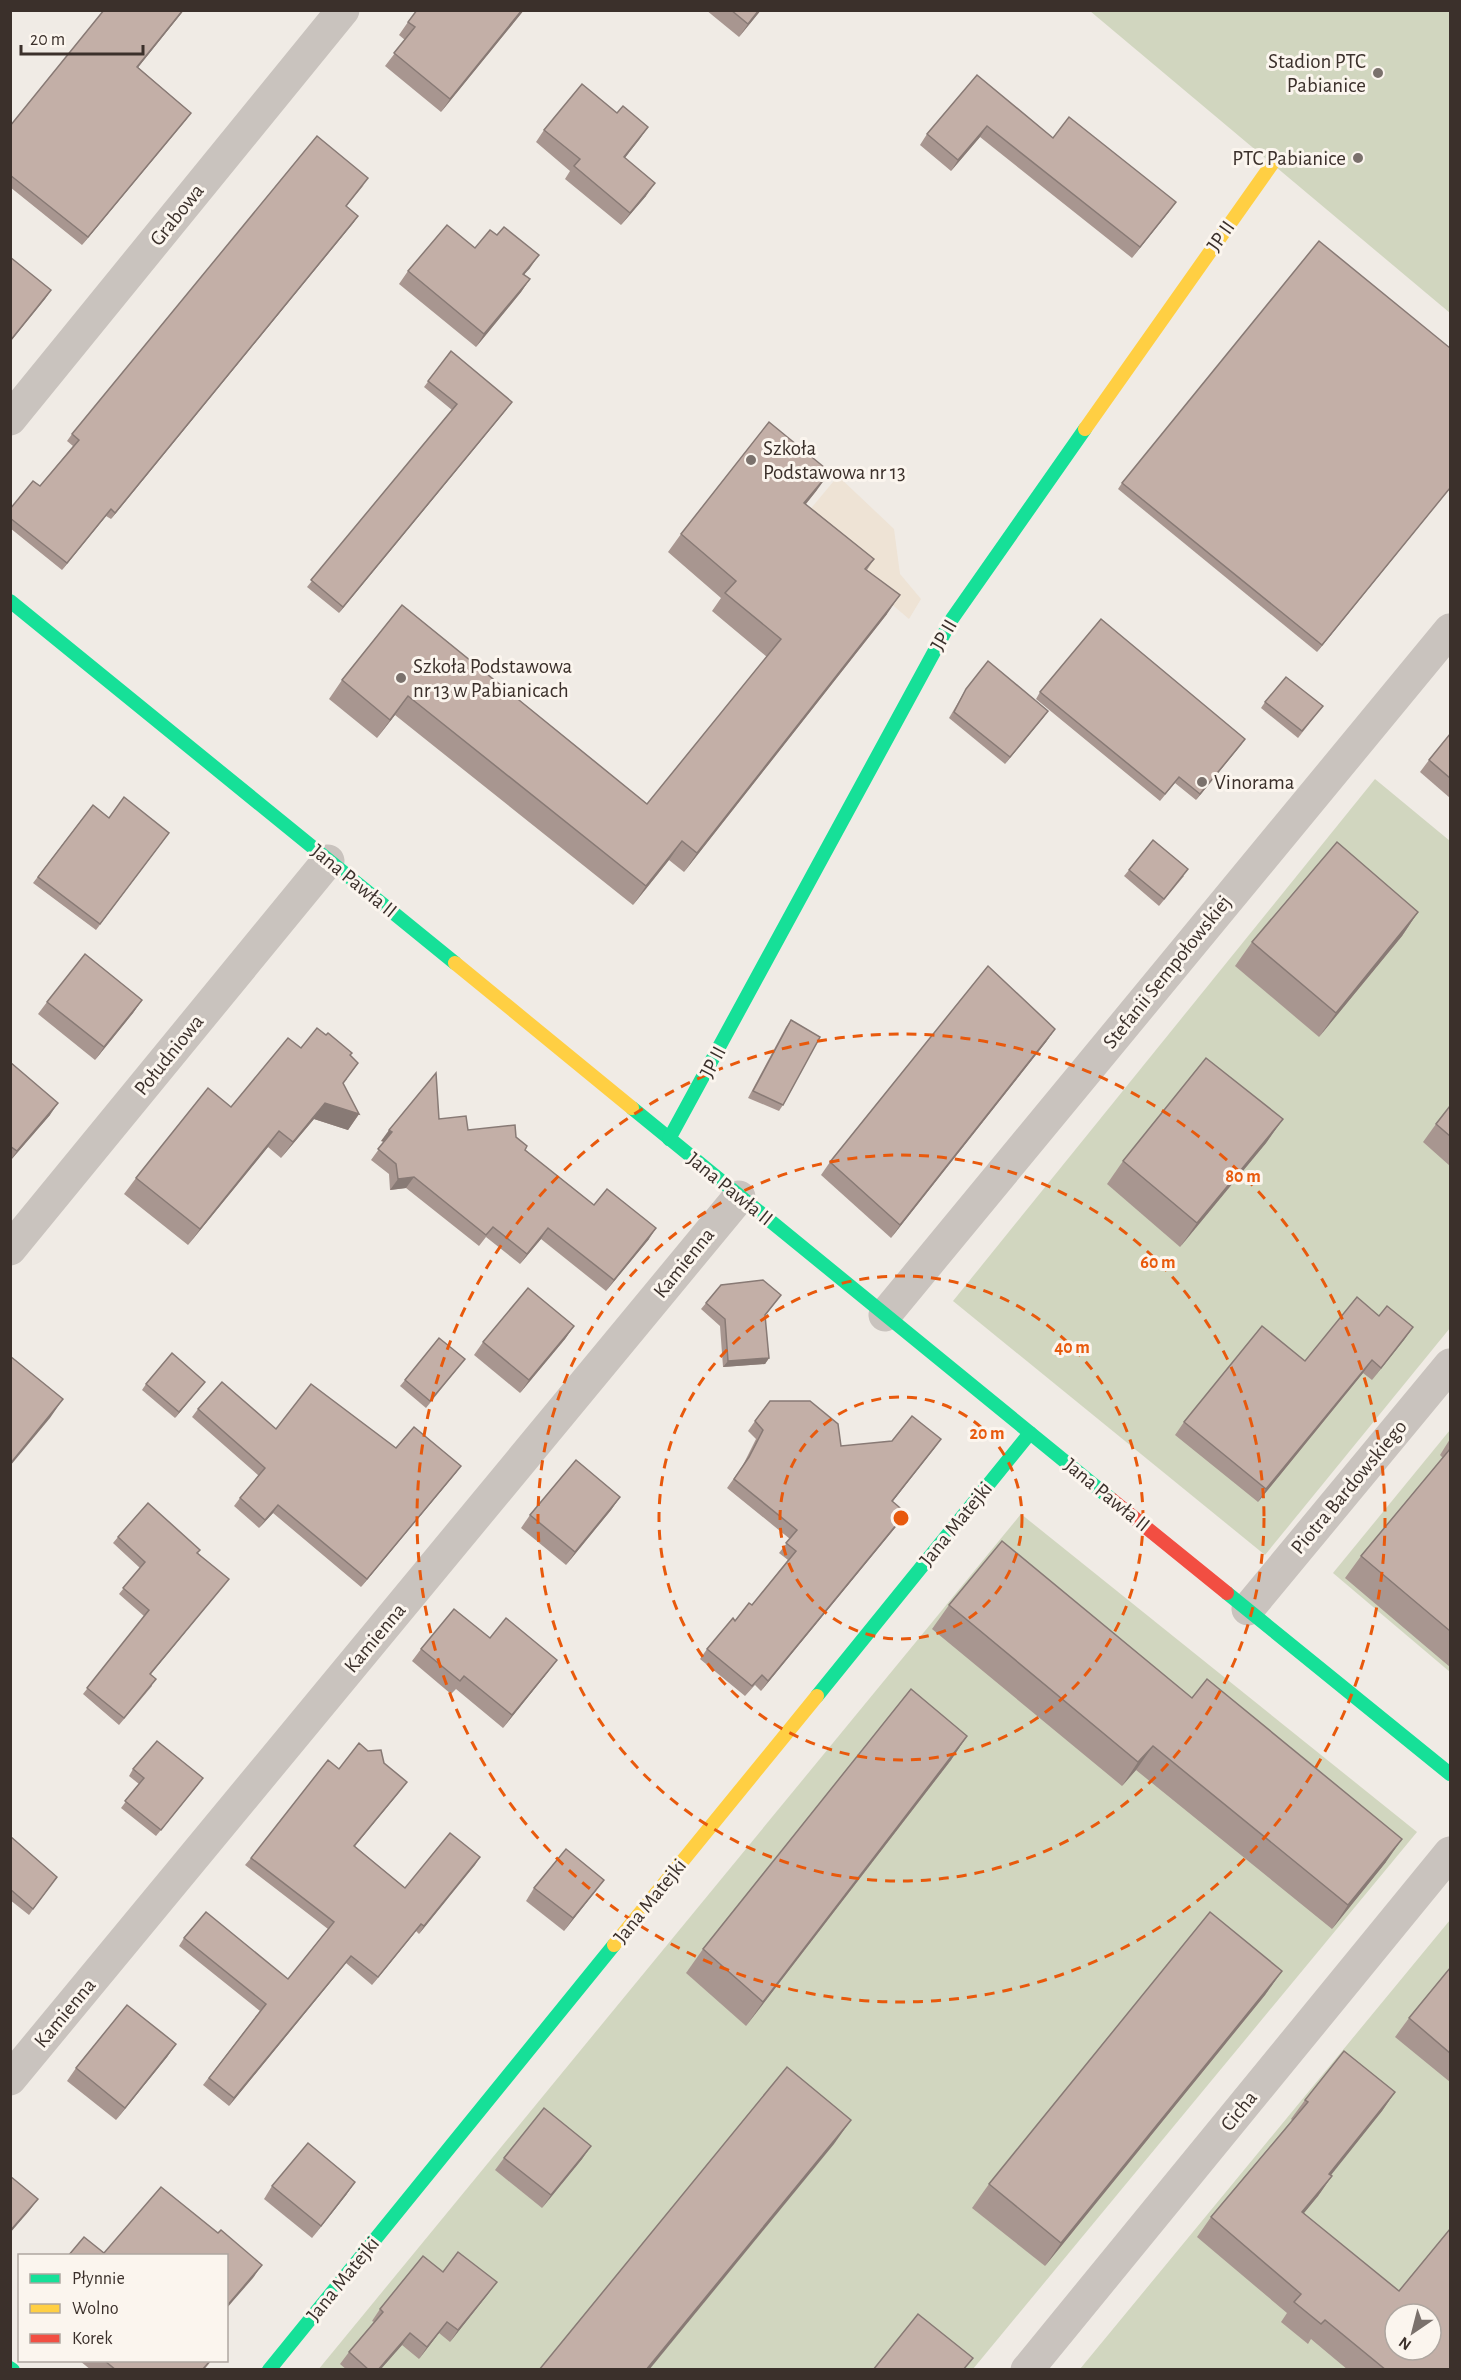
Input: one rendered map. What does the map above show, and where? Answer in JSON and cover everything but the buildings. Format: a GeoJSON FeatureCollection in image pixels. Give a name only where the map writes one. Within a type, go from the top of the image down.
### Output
{"type":"FeatureCollection","features":[{"type":"Feature","properties":{"kind":"street","name":"Grabowa"},"geometry":{"type":"LineString","coordinates":[[10,419],[343,10]]}},
{"type":"Feature","properties":{"kind":"street","name":"JP II"},"geometry":{"type":"LineString","coordinates":[[669,1138],[697,1092],[952,619],[1272,164]]}},
{"type":"Feature","properties":{"kind":"street","name":"Jana Pawła II"},"geometry":{"type":"LineString","coordinates":[[10,601],[1450,1774]]}},
{"type":"Feature","properties":{"kind":"street","name":"Stefanii Sempołowskiej"},"geometry":{"type":"LineString","coordinates":[[885,1315],[1450,630]]}},
{"type":"Feature","properties":{"kind":"street","name":"Południowa"},"geometry":{"type":"LineString","coordinates":[[10,1249],[328,861]]}},
{"type":"Feature","properties":{"kind":"street","name":"Kamienna"},"geometry":{"type":"LineString","coordinates":[[10,2079],[739,1197]]}},
{"type":"Feature","properties":{"kind":"street","name":"Piotra Bardowskiego"},"geometry":{"type":"LineString","coordinates":[[1248,1609],[1450,1365]]}},
{"type":"Feature","properties":{"kind":"street","name":"Jana Matejki"},"geometry":{"type":"LineString","coordinates":[[269,2370],[1030,1433]]}},
{"type":"Feature","properties":{"kind":"street","name":"Cicha"},"geometry":{"type":"LineString","coordinates":[[1027,2370],[1450,1852]]}},
{"type":"Feature","properties":{"kind":"green space","name":"PTC Pabianice"},"geometry":{"type":"Polygon","coordinates":[[[1090,11],[1450,11],[1450,313],[1090,11]]]}},
{"type":"Feature","properties":{"kind":"green space"},"geometry":{"type":"Polygon","coordinates":[[[1375,779],[1450,841],[1450,1328],[1265,1555],[953,1301],[1375,779]]]}},
{"type":"Feature","properties":{"kind":"green space"},"geometry":{"type":"Polygon","coordinates":[[[1450,1430],[1450,1672],[1333,1573],[1450,1430]]]}},
{"type":"Feature","properties":{"kind":"green space"},"geometry":{"type":"Polygon","coordinates":[[[1021,1514],[1417,1832],[973,2369],[318,2370],[1021,1514]]]}},
{"type":"Feature","properties":{"kind":"green space"},"geometry":{"type":"Polygon","coordinates":[[[1450,1920],[1450,2369],[1080,2369],[1450,1920]]]}},
{"type":"Feature","properties":{"kind":"shaded area"},"geometry":{"type":"Polygon","coordinates":[[[838,476],[894,529],[900,574],[921,599],[909,619],[798,524],[838,476]]]}},
{"type":"Feature","properties":{"kind":"traffic: fast"},"geometry":{"type":"LineString","coordinates":[[669,1139],[952,619],[1085,429]]}},
{"type":"Feature","properties":{"kind":"traffic: fast"},"geometry":{"type":"LineString","coordinates":[[10,601],[455,963]]}},
{"type":"Feature","properties":{"kind":"traffic: fast"},"geometry":{"type":"LineString","coordinates":[[632,1108],[1111,1499]]}},
{"type":"Feature","properties":{"kind":"traffic: fast"},"geometry":{"type":"LineString","coordinates":[[817,1696],[1030,1433]]}},
{"type":"Feature","properties":{"kind":"traffic: fast"},"geometry":{"type":"LineString","coordinates":[[1227,1593],[1450,1774]]}},
{"type":"Feature","properties":{"kind":"traffic: fast"},"geometry":{"type":"LineString","coordinates":[[269,2370],[614,1945]]}},
{"type":"Feature","properties":{"kind":"traffic: slow"},"geometry":{"type":"LineString","coordinates":[[1085,429],[1272,164]]}},
{"type":"Feature","properties":{"kind":"traffic: slow"},"geometry":{"type":"LineString","coordinates":[[455,963],[632,1108]]}},
{"type":"Feature","properties":{"kind":"traffic: slow"},"geometry":{"type":"LineString","coordinates":[[614,1945],[817,1696]]}},
{"type":"Feature","properties":{"kind":"traffic: jam"},"geometry":{"type":"LineString","coordinates":[[1111,1499],[1227,1593]]}},
{"type":"Feature","properties":{"kind":"place","name":"Stadion PTC Pabianice"},"geometry":{"type":"Point","coordinates":[1378,73]}},
{"type":"Feature","properties":{"kind":"place","name":"PTC Pabianice"},"geometry":{"type":"Point","coordinates":[1358,158]}},
{"type":"Feature","properties":{"kind":"place","name":"Szkoła Podstawowa nr 13"},"geometry":{"type":"Point","coordinates":[751,460]}},
{"type":"Feature","properties":{"kind":"place","name":"Szkoła Podstawowa nr 13 w Pabianicach"},"geometry":{"type":"Point","coordinates":[401,678]}},
{"type":"Feature","properties":{"kind":"place","name":"Vinorama"},"geometry":{"type":"Point","coordinates":[1202,782]}}]}
